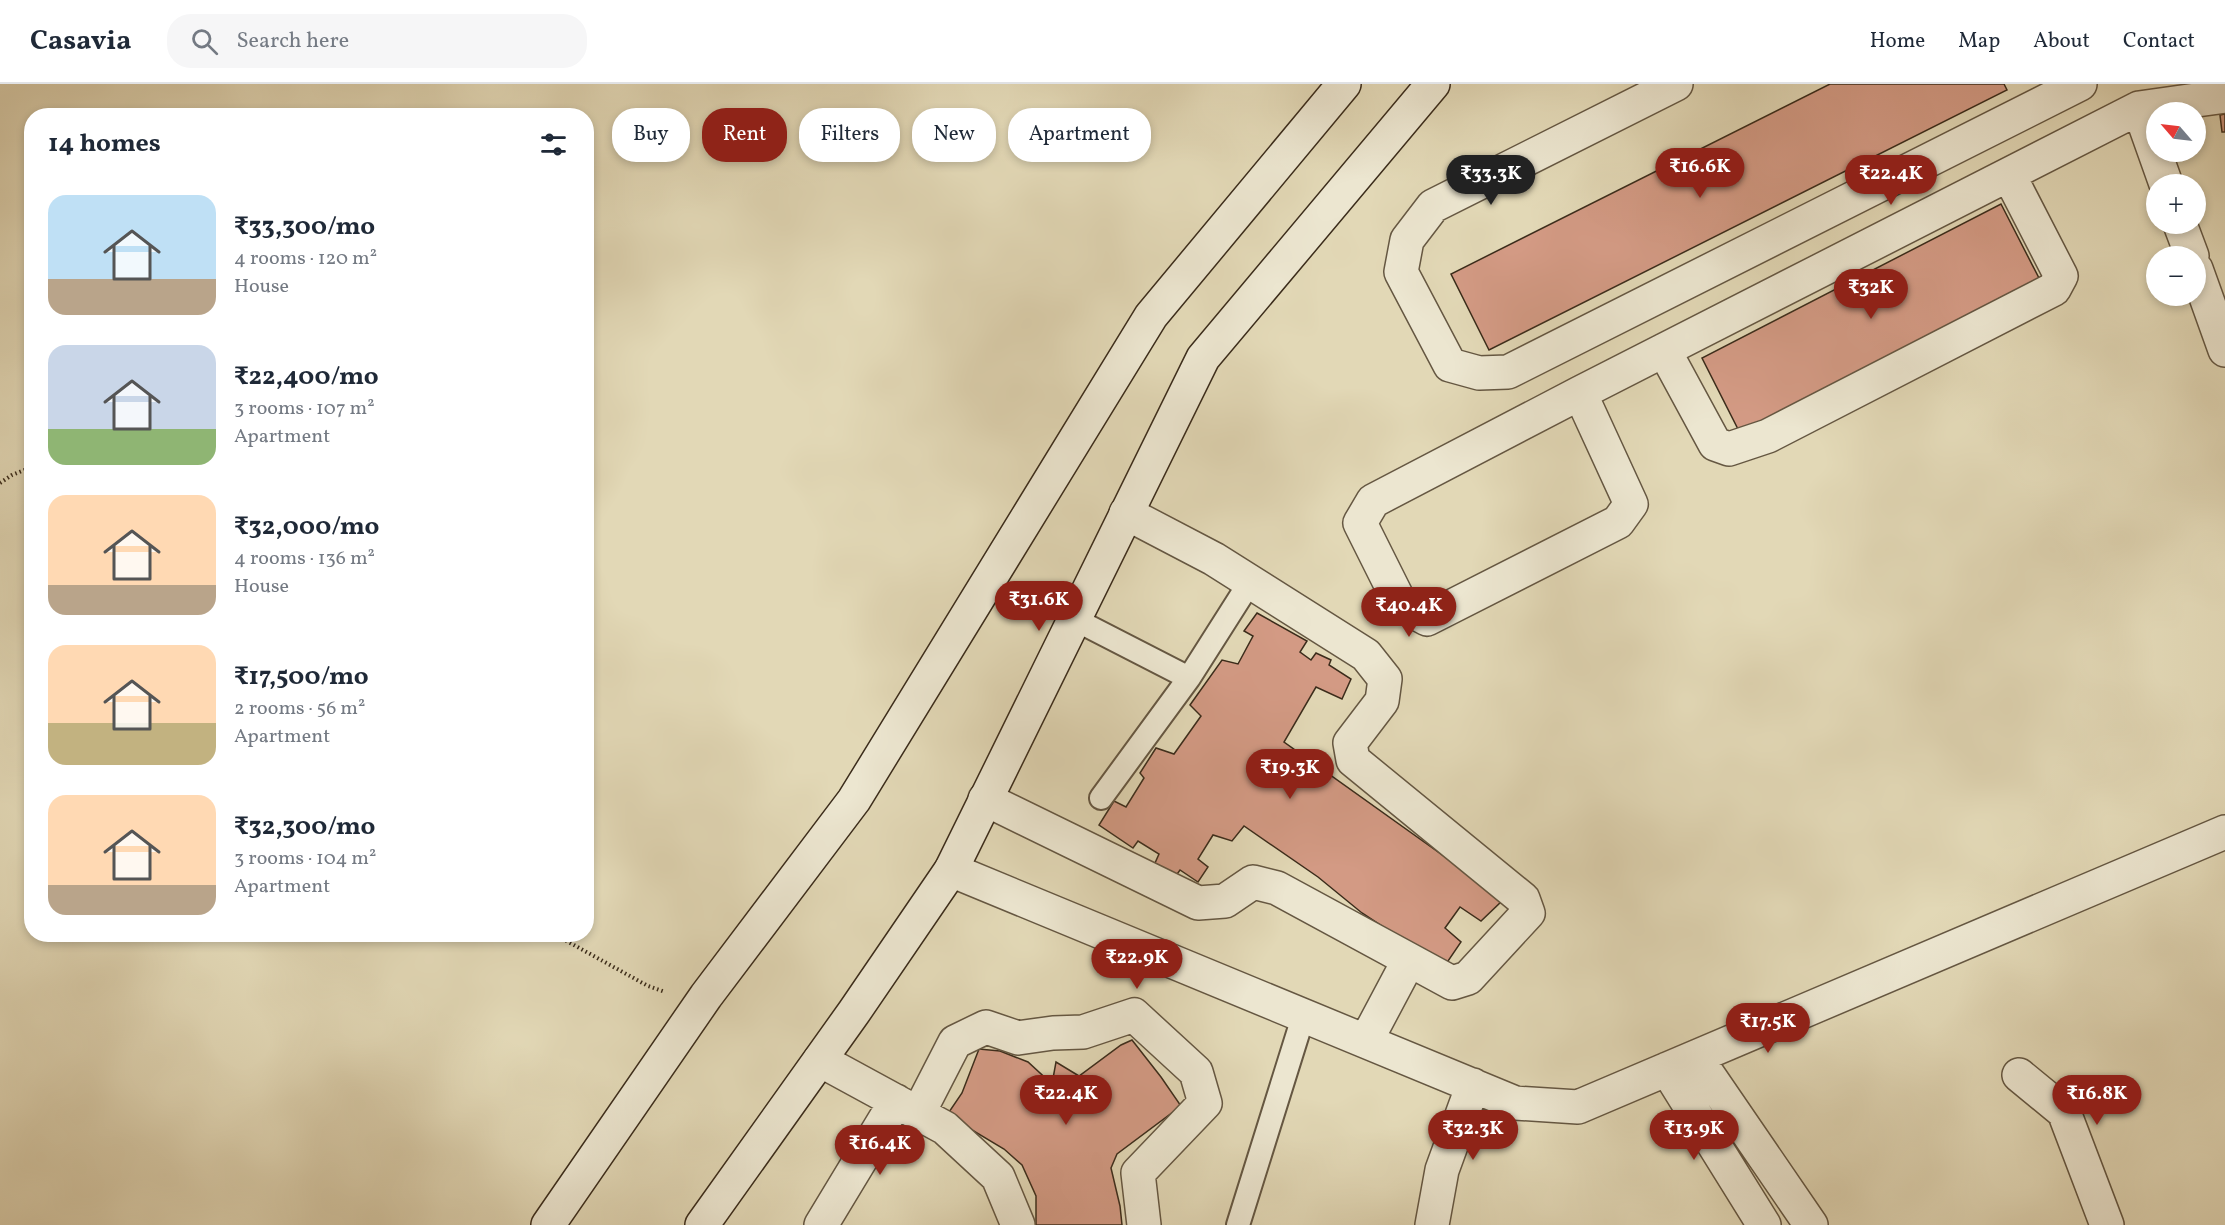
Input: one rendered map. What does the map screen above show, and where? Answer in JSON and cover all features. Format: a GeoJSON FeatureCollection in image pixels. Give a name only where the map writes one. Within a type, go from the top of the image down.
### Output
{"type":"FeatureCollection","features":[{"type":"Feature","properties":{"kind":"street"},"geometry":{"type":"LineString","coordinates":[[548,1225],[706,996],[854,801],[1151,316],[1344,84]]}},
{"type":"Feature","properties":{"kind":"street"},"geometry":{"type":"LineString","coordinates":[[702,1225],[820,1060],[951,870],[1203,358],[1433,84]]}},
{"type":"Feature","properties":{"kind":"street"},"geometry":{"type":"LineString","coordinates":[[1676,84],[1433,206],[1407,240],[1401,272],[1450,365],[1479,373],[1508,372],[2029,96],[2080,84]]}},
{"type":"Feature","properties":{"kind":"street"},"geometry":{"type":"LineString","coordinates":[[1580,393],[1631,504],[1618,522],[1427,619],[1401,605],[1360,523],[1373,501],[1580,393],[2139,108],[2225,96]]}},
{"type":"Feature","properties":{"kind":"street"},"geometry":{"type":"LineString","coordinates":[[2139,108],[2162,174]]}},
{"type":"Feature","properties":{"kind":"street"},"geometry":{"type":"LineString","coordinates":[[1664,350],[1715,444],[1729,449],[1768,436],[2054,288],[2061,276],[2009,175]]}},
{"type":"Feature","properties":{"kind":"street"},"geometry":{"type":"LineString","coordinates":[[2206,297],[2225,351]]}},
{"type":"Feature","properties":{"kind":"street"},"geometry":{"type":"LineString","coordinates":[[985,799],[1198,903],[1225,902],[1253,882],[1277,888],[1452,983],[1468,978],[1528,913],[1523,898],[1353,760],[1350,743],[1382,701],[1385,679],[1366,655],[1214,559],[1126,513]]}},
{"type":"Feature","properties":{"kind":"street"},"geometry":{"type":"LineString","coordinates":[[951,870],[1515,1103],[1578,1107],[2225,832]]}},
{"type":"Feature","properties":{"kind":"street"},"geometry":{"type":"LineString","coordinates":[[1366,1041],[1409,960]]}},
{"type":"Feature","properties":{"kind":"street"},"geometry":{"type":"LineString","coordinates":[[821,1225],[955,1042],[986,1027],[1018,1038],[1083,1032],[1134,1016],[1196,1072],[1205,1103],[1138,1173],[1144,1225]]}},
{"type":"Feature","properties":{"kind":"street"},"geometry":{"type":"LineString","coordinates":[[820,1060],[945,1128],[998,1177],[1018,1225]]}},
{"type":"Feature","properties":{"kind":"street"},"geometry":{"type":"LineString","coordinates":[[1682,1063],[1764,1225]]}},
{"type":"Feature","properties":{"kind":"street"},"geometry":{"type":"LineString","coordinates":[[1682,1063],[1811,1225]]}},
{"type":"Feature","properties":{"kind":"street"},"geometry":{"type":"LineString","coordinates":[[2019,1075],[2064,1112],[2107,1225]]}},
{"type":"Feature","properties":{"kind":"street"},"geometry":{"type":"LineString","coordinates":[[1432,1225],[1442,1170],[1473,1086]]}},
{"type":"Feature","properties":{"kind":"lane"},"geometry":{"type":"LineString","coordinates":[[1101,798],[1189,678],[1250,582]]}},
{"type":"Feature","properties":{"kind":"lane"},"geometry":{"type":"LineString","coordinates":[[1074,619],[1189,678]]}},
{"type":"Feature","properties":{"kind":"lane"},"geometry":{"type":"LineString","coordinates":[[1238,1225],[1304,1014]]}},
{"type":"Feature","properties":{"kind":"path"},"geometry":{"type":"LineString","coordinates":[[0,483],[24,470]]}},
{"type":"Feature","properties":{"kind":"path"},"geometry":{"type":"LineString","coordinates":[[568,942],[648,986],[693,1001],[706,996]]}},
{"type":"Feature","properties":{"kind":"building"},"geometry":{"type":"Polygon","coordinates":[[[1830,84],[2004,84],[2007,90],[1489,350],[1451,274],[1830,84]]]}},
{"type":"Feature","properties":{"kind":"building"},"geometry":{"type":"Polygon","coordinates":[[[2225,114],[2225,132],[2222,132],[2220,115],[2225,114]]]}},
{"type":"Feature","properties":{"kind":"building"},"geometry":{"type":"Polygon","coordinates":[[[2001,204],[2041,282],[1742,437],[1702,358],[2001,204]]]}},
{"type":"Feature","properties":{"kind":"building"},"geometry":{"type":"Polygon","coordinates":[[[1257,613],[1307,641],[1300,652],[1311,660],[1316,653],[1331,660],[1329,665],[1351,679],[1342,699],[1316,687],[1284,742],[1504,899],[1481,921],[1460,907],[1445,928],[1461,942],[1444,967],[1362,913],[1318,877],[1244,826],[1232,841],[1213,835],[1198,859],[1208,867],[1198,882],[1180,870],[1175,877],[1155,863],[1159,854],[1138,841],[1133,848],[1099,825],[1114,801],[1126,807],[1144,778],[1140,773],[1156,748],[1174,754],[1201,716],[1190,705],[1222,660],[1238,664],[1253,636],[1244,631],[1257,613]]]}},
{"type":"Feature","properties":{"kind":"building"},"geometry":{"type":"Polygon","coordinates":[[[1132,1040],[1181,1106],[1117,1154],[1111,1168],[1122,1225],[1036,1225],[1036,1196],[1022,1165],[1004,1149],[947,1115],[962,1093],[979,1049],[1000,1051],[1028,1062],[1052,1084],[1056,1062],[1079,1076],[1121,1045],[1132,1040]]]}}]}
